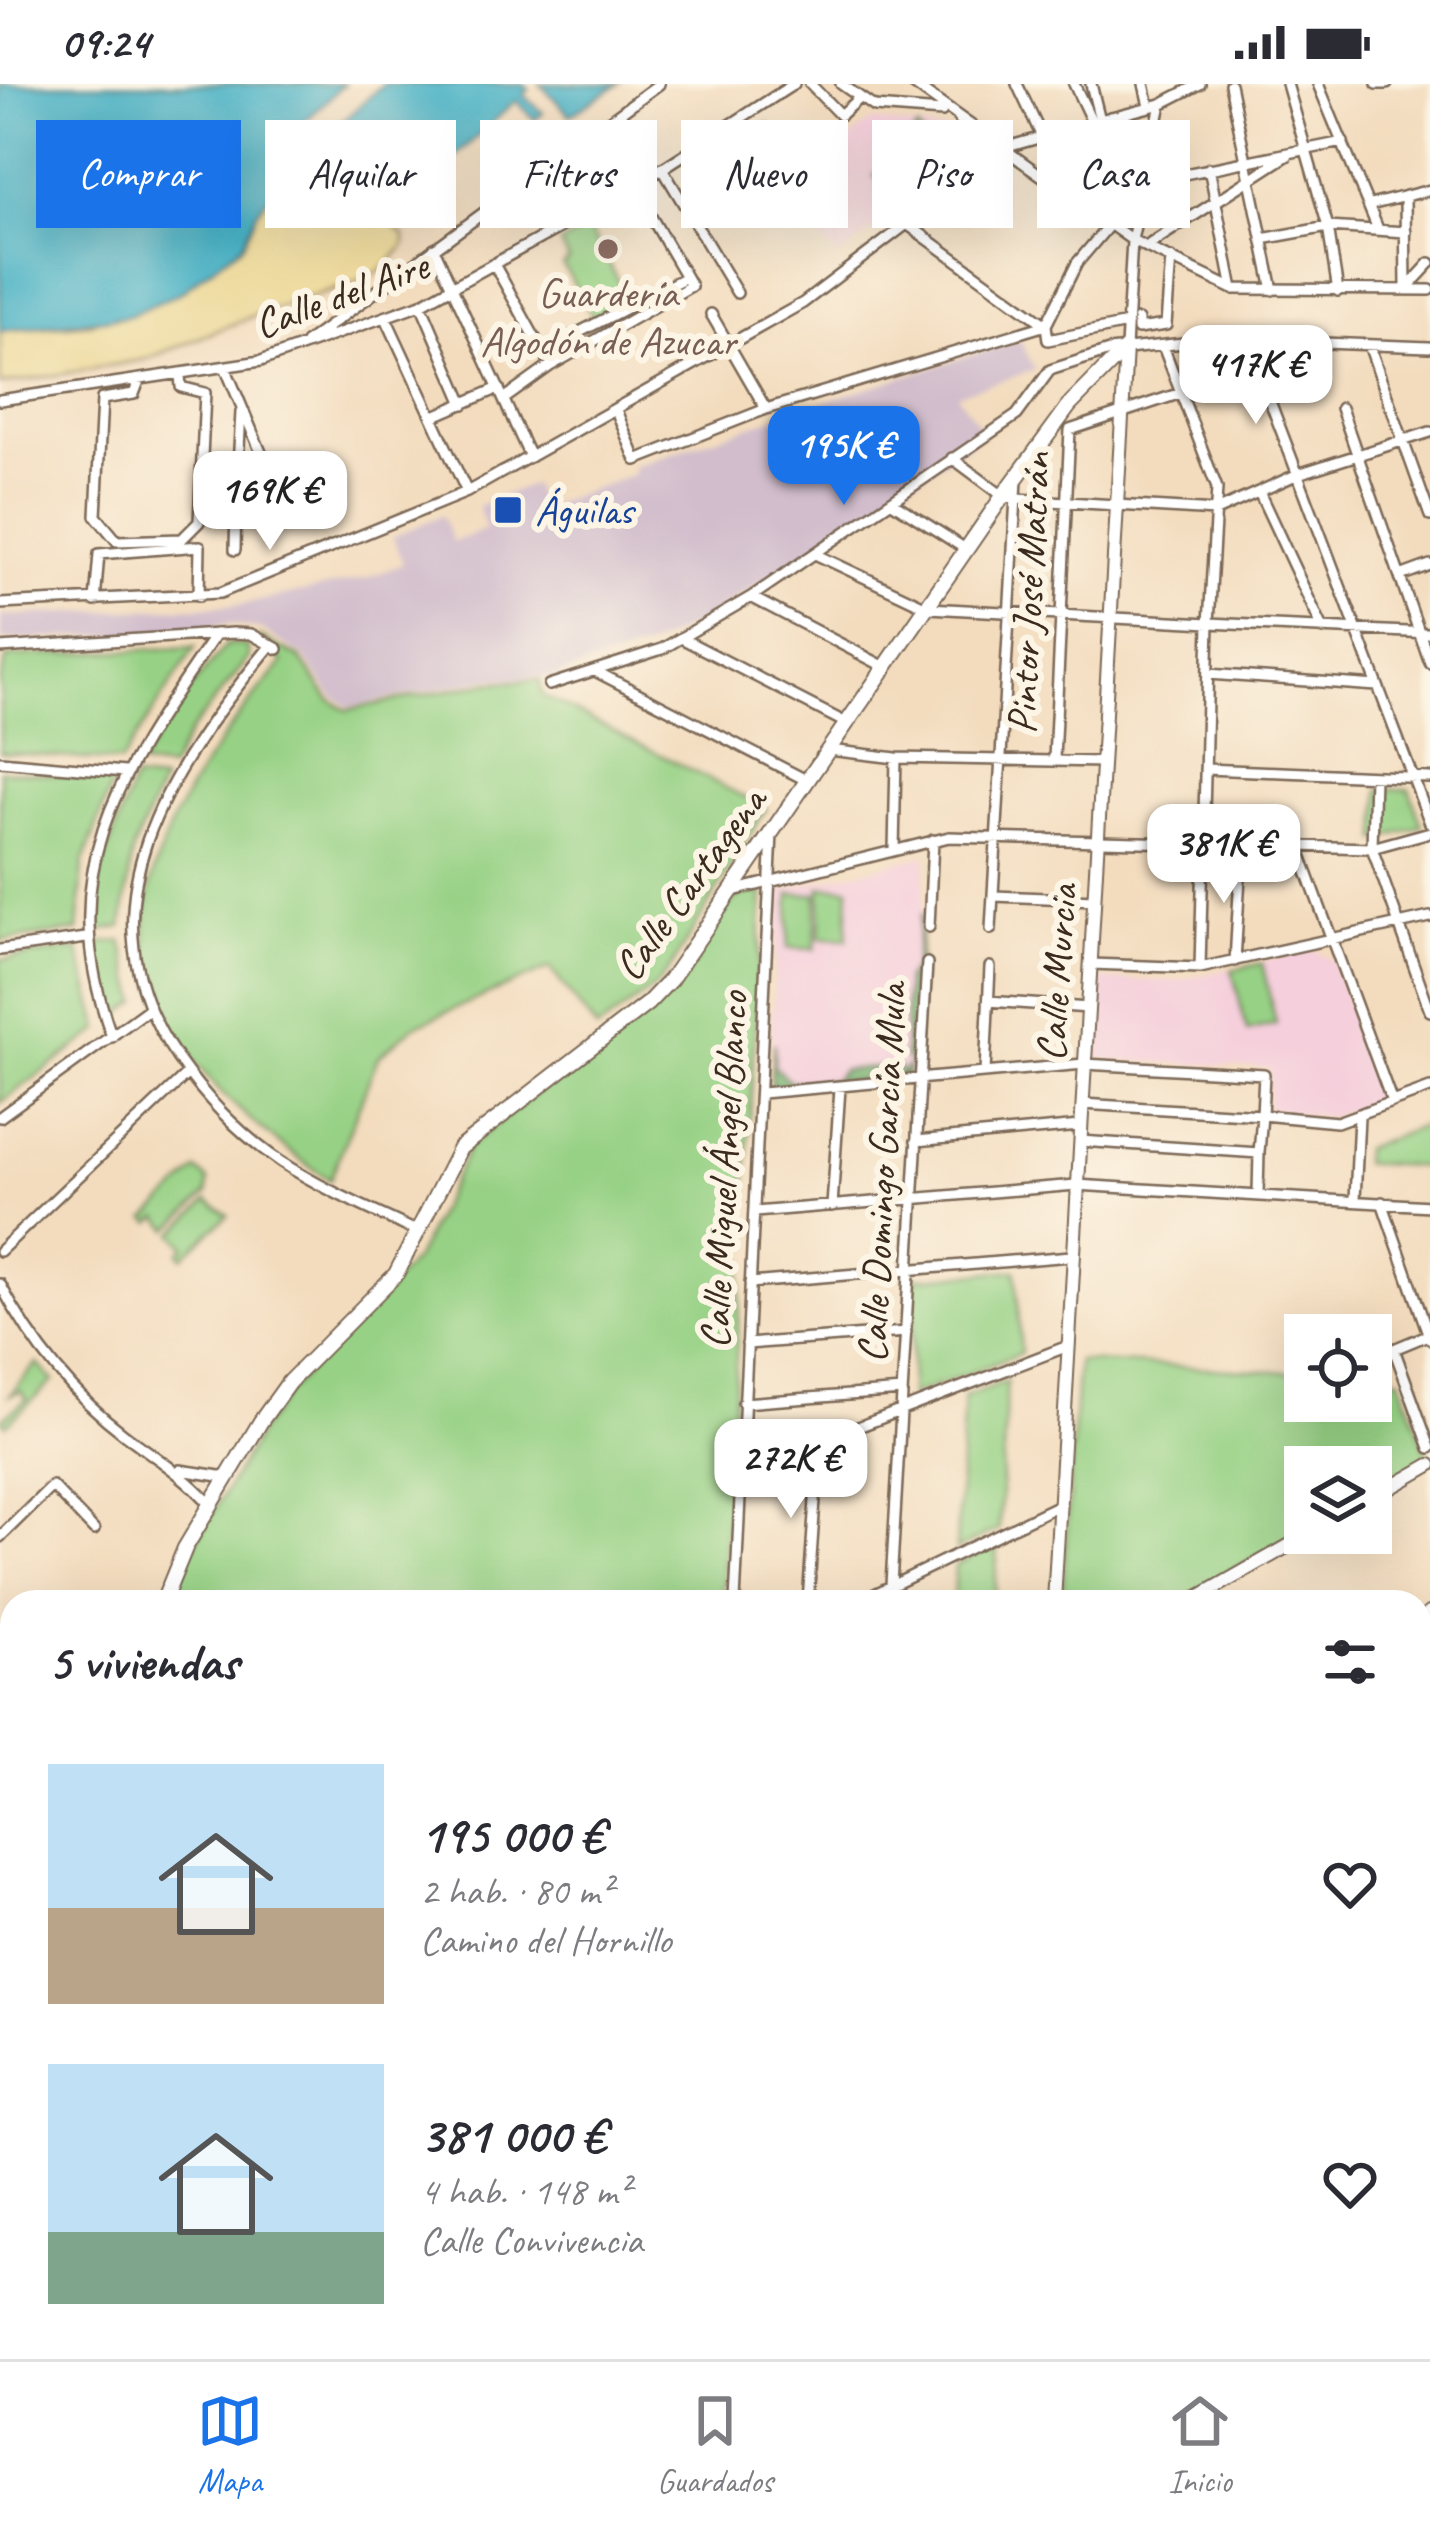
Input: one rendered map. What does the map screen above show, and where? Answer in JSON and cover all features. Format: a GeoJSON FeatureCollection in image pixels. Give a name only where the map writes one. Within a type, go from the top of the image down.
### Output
{"type":"FeatureCollection","features":[{"type":"Feature","properties":{"kind":"main road","name":"Calle Cartagena"},"geometry":{"type":"LineString","coordinates":[[169,1590],[226,1478],[289,1382],[396,1274],[460,1148],[660,992],[967,550],[1010,497],[1017,479],[1126,348]]}},
{"type":"Feature","properties":{"kind":"street"},"geometry":{"type":"LineString","coordinates":[[610,120],[658,84]]}},
{"type":"Feature","properties":{"kind":"street","name":"Calle del Aire"},"geometry":{"type":"LineString","coordinates":[[657,171],[794,84]]}},
{"type":"Feature","properties":{"kind":"street"},"geometry":{"type":"LineString","coordinates":[[810,84],[840,115],[858,99]]}},
{"type":"Feature","properties":{"kind":"street"},"geometry":{"type":"LineString","coordinates":[[842,84],[874,107],[952,115]]}},
{"type":"Feature","properties":{"kind":"street"},"geometry":{"type":"LineString","coordinates":[[913,84],[963,120]]}},
{"type":"Feature","properties":{"kind":"street"},"geometry":{"type":"LineString","coordinates":[[1013,144],[1042,136],[1017,84]]}},
{"type":"Feature","properties":{"kind":"street"},"geometry":{"type":"LineString","coordinates":[[1074,84],[1100,120]]}},
{"type":"Feature","properties":{"kind":"street"},"geometry":{"type":"LineString","coordinates":[[1091,84],[1100,120]]}},
{"type":"Feature","properties":{"kind":"street"},"geometry":{"type":"LineString","coordinates":[[1144,84],[1155,105],[1153,120]]}},
{"type":"Feature","properties":{"kind":"street"},"geometry":{"type":"LineString","coordinates":[[1100,120],[1155,105],[1196,84]]}},
{"type":"Feature","properties":{"kind":"street"},"geometry":{"type":"LineString","coordinates":[[1230,84],[1273,290]]}},
{"type":"Feature","properties":{"kind":"street"},"geometry":{"type":"LineString","coordinates":[[1287,84],[1298,149],[1328,227],[1337,291]]}},
{"type":"Feature","properties":{"kind":"street"},"geometry":{"type":"LineString","coordinates":[[1318,84],[1378,230]]}},
{"type":"Feature","properties":{"kind":"street"},"geometry":{"type":"LineString","coordinates":[[952,115],[955,120]]}},
{"type":"Feature","properties":{"kind":"street"},"geometry":{"type":"LineString","coordinates":[[1190,172],[1343,142]]}},
{"type":"Feature","properties":{"kind":"street"},"geometry":{"type":"LineString","coordinates":[[1150,244],[1298,149]]}},
{"type":"Feature","properties":{"kind":"street"},"geometry":{"type":"LineString","coordinates":[[1013,153],[1037,172]]}},
{"type":"Feature","properties":{"kind":"street"},"geometry":{"type":"LineString","coordinates":[[662,168],[737,293]]}},
{"type":"Feature","properties":{"kind":"street"},"geometry":{"type":"LineString","coordinates":[[1209,168],[1233,289]]}},
{"type":"Feature","properties":{"kind":"street"},"geometry":{"type":"LineString","coordinates":[[1370,205],[1430,190]]}},
{"type":"Feature","properties":{"kind":"street"},"geometry":{"type":"LineString","coordinates":[[1405,196],[1406,290]]}},
{"type":"Feature","properties":{"kind":"street"},"geometry":{"type":"LineString","coordinates":[[297,350],[480,215]]}},
{"type":"Feature","properties":{"kind":"street"},"geometry":{"type":"LineString","coordinates":[[431,417],[502,393],[692,286],[657,226]]}},
{"type":"Feature","properties":{"kind":"street"},"geometry":{"type":"LineString","coordinates":[[1262,238],[1328,227],[1406,232]]}},
{"type":"Feature","properties":{"kind":"street","name":"Calle del Aire"},"geometry":{"type":"LineString","coordinates":[[0,400],[181,375],[297,350],[453,290],[562,228]]}},
{"type":"Feature","properties":{"kind":"street"},"geometry":{"type":"LineString","coordinates":[[0,604],[199,596],[272,576],[467,492],[616,410],[803,303],[902,228]]}},
{"type":"Feature","properties":{"kind":"street"},"geometry":{"type":"LineString","coordinates":[[913,228],[1046,325]]}},
{"type":"Feature","properties":{"kind":"street"},"geometry":{"type":"LineString","coordinates":[[1107,228],[1077,262],[1046,325],[1048,340],[1132,322]]}},
{"type":"Feature","properties":{"kind":"street"},"geometry":{"type":"LineString","coordinates":[[1116,228],[1233,289],[1430,290]]}},
{"type":"Feature","properties":{"kind":"street"},"geometry":{"type":"LineString","coordinates":[[1126,348],[1132,322],[1135,228]]}},
{"type":"Feature","properties":{"kind":"street"},"geometry":{"type":"LineString","coordinates":[[434,248],[530,457]]}},
{"type":"Feature","properties":{"kind":"street"},"geometry":{"type":"LineString","coordinates":[[1132,322],[1138,329],[1166,325],[1168,256]]}},
{"type":"Feature","properties":{"kind":"street"},"geometry":{"type":"LineString","coordinates":[[1406,290],[1430,263]]}},
{"type":"Feature","properties":{"kind":"street"},"geometry":{"type":"LineString","coordinates":[[496,266],[550,366]]}},
{"type":"Feature","properties":{"kind":"street"},"geometry":{"type":"LineString","coordinates":[[542,351],[686,277]]}},
{"type":"Feature","properties":{"kind":"street"},"geometry":{"type":"LineString","coordinates":[[421,304],[464,404]]}},
{"type":"Feature","properties":{"kind":"street"},"geometry":{"type":"LineString","coordinates":[[712,314],[766,409]]}},
{"type":"Feature","properties":{"kind":"street"},"geometry":{"type":"LineString","coordinates":[[386,318],[467,492]]}},
{"type":"Feature","properties":{"kind":"street"},"geometry":{"type":"LineString","coordinates":[[337,320],[344,333]]}},
{"type":"Feature","properties":{"kind":"street"},"geometry":{"type":"LineString","coordinates":[[616,410],[636,460],[766,409],[1046,325]]}},
{"type":"Feature","properties":{"kind":"street"},"geometry":{"type":"LineString","coordinates":[[729,892],[933,840],[1098,837],[1372,848],[1430,828],[1246,338]]}},
{"type":"Feature","properties":{"kind":"street"},"geometry":{"type":"LineString","coordinates":[[549,685],[597,672],[683,638],[752,596],[1017,415],[1050,370],[1126,348],[1246,338],[1430,348]]}},
{"type":"Feature","properties":{"kind":"street"},"geometry":{"type":"LineString","coordinates":[[1066,424],[1121,416],[1307,338]]}},
{"type":"Feature","properties":{"kind":"street"},"geometry":{"type":"LineString","coordinates":[[1369,345],[1430,516]]}},
{"type":"Feature","properties":{"kind":"street"},"geometry":{"type":"LineString","coordinates":[[1163,346],[1217,488],[1200,968]]}},
{"type":"Feature","properties":{"kind":"street","name":"Calle Murcia"},"geometry":{"type":"LineString","coordinates":[[1055,1590],[1126,348]]}},
{"type":"Feature","properties":{"kind":"street"},"geometry":{"type":"LineString","coordinates":[[216,504],[268,502],[279,495],[225,367]]}},
{"type":"Feature","properties":{"kind":"street"},"geometry":{"type":"LineString","coordinates":[[139,381],[134,394],[102,399],[96,516],[117,542],[182,539],[199,522],[205,393],[181,387],[181,375]]}},
{"type":"Feature","properties":{"kind":"street"},"geometry":{"type":"LineString","coordinates":[[1341,407],[1425,633],[1430,663]]}},
{"type":"Feature","properties":{"kind":"street"},"geometry":{"type":"LineString","coordinates":[[235,550],[241,412]]}},
{"type":"Feature","properties":{"kind":"street","name":"Pintor José Matrán"},"geometry":{"type":"LineString","coordinates":[[1054,759],[1067,501],[1066,424]]}},
{"type":"Feature","properties":{"kind":"street"},"geometry":{"type":"LineString","coordinates":[[952,458],[1010,497],[1216,511],[1298,474],[1430,432]]}},
{"type":"Feature","properties":{"kind":"street"},"geometry":{"type":"LineString","coordinates":[[1259,493],[1323,629]]}},
{"type":"Feature","properties":{"kind":"street"},"geometry":{"type":"LineString","coordinates":[[991,929],[1011,612],[1010,497]]}},
{"type":"Feature","properties":{"kind":"street"},"geometry":{"type":"LineString","coordinates":[[892,502],[967,550]]}},
{"type":"Feature","properties":{"kind":"street"},"geometry":{"type":"LineString","coordinates":[[95,601],[100,554],[200,546],[199,596]]}},
{"type":"Feature","properties":{"kind":"street"},"geometry":{"type":"LineString","coordinates":[[817,555],[929,608],[1425,633]]}},
{"type":"Feature","properties":{"kind":"street"},"geometry":{"type":"LineString","coordinates":[[1400,576],[1430,565]]}},
{"type":"Feature","properties":{"kind":"street"},"geometry":{"type":"LineString","coordinates":[[752,596],[886,668]]}},
{"type":"Feature","properties":{"kind":"street"},"geometry":{"type":"LineString","coordinates":[[112,1036],[96,992],[86,938],[91,873],[125,772],[216,634]]}},
{"type":"Feature","properties":{"kind":"street"},"geometry":{"type":"LineString","coordinates":[[0,648],[216,634],[251,634],[274,647],[201,731],[146,842],[136,874],[131,929],[150,1008],[188,1073],[242,1132],[284,1164],[418,1232]]}},
{"type":"Feature","properties":{"kind":"street"},"geometry":{"type":"LineString","coordinates":[[683,638],[848,724]]}},
{"type":"Feature","properties":{"kind":"street"},"geometry":{"type":"LineString","coordinates":[[597,672],[806,780]]}},
{"type":"Feature","properties":{"kind":"street"},"geometry":{"type":"LineString","coordinates":[[1208,674],[1377,686]]}},
{"type":"Feature","properties":{"kind":"street"},"geometry":{"type":"LineString","coordinates":[[829,750],[896,758],[1103,762]]}},
{"type":"Feature","properties":{"kind":"street"},"geometry":{"type":"LineString","coordinates":[[894,850],[896,758]]}},
{"type":"Feature","properties":{"kind":"street"},"geometry":{"type":"LineString","coordinates":[[0,761],[125,772]]}},
{"type":"Feature","properties":{"kind":"street"},"geometry":{"type":"LineString","coordinates":[[1205,769],[1430,778]]}},
{"type":"Feature","properties":{"kind":"street"},"geometry":{"type":"LineString","coordinates":[[1374,776],[1372,848],[1430,1011]]}},
{"type":"Feature","properties":{"kind":"street","name":"Calle Miguel Ángel Blanco"},"geometry":{"type":"LineString","coordinates":[[735,1590],[772,831]]}},
{"type":"Feature","properties":{"kind":"street"},"geometry":{"type":"LineString","coordinates":[[929,927],[933,840]]}},
{"type":"Feature","properties":{"kind":"street"},"geometry":{"type":"LineString","coordinates":[[1235,961],[1242,842]]}},
{"type":"Feature","properties":{"kind":"street"},"geometry":{"type":"LineString","coordinates":[[1297,845],[1392,1102]]}},
{"type":"Feature","properties":{"kind":"street"},"geometry":{"type":"LineString","coordinates":[[994,896],[1095,900]]}},
{"type":"Feature","properties":{"kind":"street"},"geometry":{"type":"LineString","coordinates":[[1090,964],[1200,968],[1430,917]]}},
{"type":"Feature","properties":{"kind":"street"},"geometry":{"type":"LineString","coordinates":[[0,950],[86,938]]}},
{"type":"Feature","properties":{"kind":"street","name":"Calle Domingo García Mula"},"geometry":{"type":"LineString","coordinates":[[891,1590],[927,963]]}},
{"type":"Feature","properties":{"kind":"street"},"geometry":{"type":"LineString","coordinates":[[985,1072],[990,967]]}},
{"type":"Feature","properties":{"kind":"street"},"geometry":{"type":"LineString","coordinates":[[988,1001],[1089,1008]]}},
{"type":"Feature","properties":{"kind":"street"},"geometry":{"type":"LineString","coordinates":[[0,1117],[150,1008]]}},
{"type":"Feature","properties":{"kind":"street"},"geometry":{"type":"LineString","coordinates":[[762,1093],[1084,1064],[1264,1074],[1258,1194]]}},
{"type":"Feature","properties":{"kind":"street"},"geometry":{"type":"LineString","coordinates":[[0,1251],[188,1073]]}},
{"type":"Feature","properties":{"kind":"street"},"geometry":{"type":"LineString","coordinates":[[832,1206],[840,1088]]}},
{"type":"Feature","properties":{"kind":"street"},"geometry":{"type":"LineString","coordinates":[[1082,1104],[1337,1122],[1430,1088]]}},
{"type":"Feature","properties":{"kind":"street"},"geometry":{"type":"LineString","coordinates":[[1355,1199],[1359,1117]]}},
{"type":"Feature","properties":{"kind":"street"},"geometry":{"type":"LineString","coordinates":[[916,1141],[1080,1134],[1259,1153]]}},
{"type":"Feature","properties":{"kind":"street"},"geometry":{"type":"LineString","coordinates":[[755,1212],[1076,1185],[1430,1206]]}},
{"type":"Feature","properties":{"kind":"street"},"geometry":{"type":"LineString","coordinates":[[1382,1202],[1429,1336],[1394,1349],[1430,1448]]}},
{"type":"Feature","properties":{"kind":"street"},"geometry":{"type":"LineString","coordinates":[[750,1282],[1071,1256]]}},
{"type":"Feature","properties":{"kind":"street"},"geometry":{"type":"LineString","coordinates":[[0,1284],[35,1344],[93,1408],[180,1471],[211,1505]]}},
{"type":"Feature","properties":{"kind":"street"},"geometry":{"type":"LineString","coordinates":[[747,1344],[906,1333]]}},
{"type":"Feature","properties":{"kind":"street"},"geometry":{"type":"LineString","coordinates":[[740,1473],[1068,1346]]}},
{"type":"Feature","properties":{"kind":"street"},"geometry":{"type":"LineString","coordinates":[[743,1403],[902,1391]]}},
{"type":"Feature","properties":{"kind":"street"},"geometry":{"type":"LineString","coordinates":[[809,1590],[819,1442]]}},
{"type":"Feature","properties":{"kind":"street"},"geometry":{"type":"LineString","coordinates":[[1392,1487],[1430,1465]]}},
{"type":"Feature","properties":{"kind":"street"},"geometry":{"type":"LineString","coordinates":[[180,1471],[226,1478]]}},
{"type":"Feature","properties":{"kind":"street"},"geometry":{"type":"LineString","coordinates":[[0,1537],[52,1486],[94,1530]]}},
{"type":"Feature","properties":{"kind":"street"},"geometry":{"type":"LineString","coordinates":[[883,1590],[1059,1505]]}},
{"type":"Feature","properties":{"kind":"street"},"geometry":{"type":"LineString","coordinates":[[1211,1590],[1284,1548]]}},
{"type":"Feature","properties":{"kind":"shaded area"},"geometry":{"type":"Polygon","coordinates":[[[872,121],[876,228],[838,257],[809,228],[848,228],[848,140],[872,121]]]}},
{"type":"Feature","properties":{"kind":"shaded area"},"geometry":{"type":"Polygon","coordinates":[[[1020,340],[1035,370],[957,394],[985,434],[703,620],[648,647],[552,677],[485,679],[350,707],[332,696],[303,656],[262,630],[229,624],[178,633],[0,640],[0,616],[240,605],[364,579],[403,564],[393,537],[442,515],[453,542],[486,529],[477,506],[532,484],[542,508],[634,474],[633,467],[772,418],[1020,340]]]}},
{"type":"Feature","properties":{"kind":"shaded area"},"geometry":{"type":"Polygon","coordinates":[[[926,855],[914,1077],[769,1088],[779,891],[926,855]]]}},
{"type":"Feature","properties":{"kind":"shaded area"},"geometry":{"type":"Polygon","coordinates":[[[1313,950],[1332,960],[1383,1098],[1330,1117],[1267,1109],[1270,1068],[1097,1059],[1101,980],[1176,981],[1313,950]]]}},
{"type":"Feature","properties":{"kind":"green space"},"geometry":{"type":"Polygon","coordinates":[[[588,228],[629,299],[594,319],[563,265],[569,260],[560,244],[588,228]]]}},
{"type":"Feature","properties":{"kind":"green space"},"geometry":{"type":"Polygon","coordinates":[[[258,636],[300,658],[329,699],[347,710],[485,683],[540,680],[542,695],[766,808],[656,986],[597,1030],[550,968],[414,1026],[378,1057],[330,1180],[250,1119],[194,1060],[159,1000],[146,939],[153,876],[179,809],[222,739],[283,663],[258,636]]]}},
{"type":"Feature","properties":{"kind":"green space"},"geometry":{"type":"Polygon","coordinates":[[[227,644],[247,645],[249,658],[191,730],[170,769],[140,766],[176,706],[227,644]]]}},
{"type":"Feature","properties":{"kind":"green space"},"geometry":{"type":"Polygon","coordinates":[[[195,647],[121,762],[0,752],[0,681],[7,657],[195,647]]]}},
{"type":"Feature","properties":{"kind":"green space"},"geometry":{"type":"Polygon","coordinates":[[[0,770],[113,780],[83,864],[78,931],[0,941],[0,770]]]}},
{"type":"Feature","properties":{"kind":"green space"},"geometry":{"type":"Polygon","coordinates":[[[134,779],[162,782],[133,850],[122,927],[95,931],[99,875],[134,779]]]}},
{"type":"Feature","properties":{"kind":"green space"},"geometry":{"type":"Polygon","coordinates":[[[1380,789],[1409,789],[1422,826],[1378,840],[1380,789]]]}},
{"type":"Feature","properties":{"kind":"green space"},"geometry":{"type":"Polygon","coordinates":[[[821,887],[849,888],[847,939],[820,938],[821,887]]]}},
{"type":"Feature","properties":{"kind":"green space"},"geometry":{"type":"Polygon","coordinates":[[[763,892],[723,1590],[175,1590],[188,1555],[262,1428],[289,1391],[415,1259],[470,1145],[673,985],[740,895],[763,892]]]}},
{"type":"Feature","properties":{"kind":"green space"},"geometry":{"type":"Polygon","coordinates":[[[790,894],[817,894],[815,949],[788,948],[790,894]]]}},
{"type":"Feature","properties":{"kind":"green space"},"geometry":{"type":"Polygon","coordinates":[[[921,914],[912,1060],[905,1058],[906,978],[914,967],[921,914]]]}},
{"type":"Feature","properties":{"kind":"green space"},"geometry":{"type":"Polygon","coordinates":[[[122,941],[138,1002],[115,1018],[96,943],[122,941]]]}},
{"type":"Feature","properties":{"kind":"green space"},"geometry":{"type":"Polygon","coordinates":[[[78,949],[100,1030],[0,1103],[0,960],[78,949]]]}},
{"type":"Feature","properties":{"kind":"green space"},"geometry":{"type":"Polygon","coordinates":[[[1262,963],[1276,1024],[1247,1031],[1232,970],[1262,963]]]}},
{"type":"Feature","properties":{"kind":"green space"},"geometry":{"type":"Polygon","coordinates":[[[774,1043],[774,1067],[791,1082],[834,1080],[842,1070],[898,1066],[902,1074],[908,1065],[908,1076],[770,1087],[774,1043]]]}},
{"type":"Feature","properties":{"kind":"green space"},"geometry":{"type":"Polygon","coordinates":[[[1430,1123],[1430,1167],[1363,1163],[1364,1149],[1430,1123]]]}},
{"type":"Feature","properties":{"kind":"green space"},"geometry":{"type":"Polygon","coordinates":[[[197,1170],[208,1180],[207,1194],[170,1229],[159,1217],[152,1223],[147,1219],[197,1170]]]}},
{"type":"Feature","properties":{"kind":"green space"},"geometry":{"type":"Polygon","coordinates":[[[208,1201],[228,1215],[183,1257],[179,1253],[185,1246],[174,1233],[208,1201]]]}},
{"type":"Feature","properties":{"kind":"green space"},"geometry":{"type":"Polygon","coordinates":[[[1016,1270],[1021,1353],[910,1396],[914,1278],[1016,1270]]]}},
{"type":"Feature","properties":{"kind":"green space"},"geometry":{"type":"Polygon","coordinates":[[[1078,1361],[1284,1372],[1284,1422],[1392,1422],[1392,1377],[1400,1378],[1429,1460],[1392,1481],[1392,1446],[1284,1446],[1284,1542],[1200,1590],[1063,1590],[1078,1361]]]}},
{"type":"Feature","properties":{"kind":"green space"},"geometry":{"type":"Polygon","coordinates":[[[37,1363],[53,1381],[6,1425],[1,1420],[27,1399],[21,1391],[10,1395],[37,1363]]]}},
{"type":"Feature","properties":{"kind":"green space"},"geometry":{"type":"Polygon","coordinates":[[[1007,1381],[999,1529],[956,1550],[964,1397],[1007,1381]]]}},
{"type":"Feature","properties":{"kind":"green space"},"geometry":{"type":"Polygon","coordinates":[[[998,1545],[995,1590],[954,1590],[955,1566],[998,1545]]]}},
{"type":"Feature","properties":{"kind":"sand"},"geometry":{"type":"Polygon","coordinates":[[[265,201],[265,228],[396,228],[405,236],[405,245],[386,267],[362,281],[258,314],[147,359],[0,385],[0,331],[91,323],[243,244],[265,201]]]}},
{"type":"Feature","properties":{"kind":"water"},"geometry":{"type":"Polygon","coordinates":[[[0,84],[344,84],[306,120],[265,120],[265,201],[243,244],[181,292],[129,316],[0,331],[0,84]]]}},
{"type":"Feature","properties":{"kind":"water"},"geometry":{"type":"Polygon","coordinates":[[[383,84],[524,84],[529,89],[524,95],[543,113],[535,120],[516,101],[495,120],[480,120],[480,134],[456,156],[456,120],[344,120],[383,84]]]}},
{"type":"Feature","properties":{"kind":"water"},"geometry":{"type":"Polygon","coordinates":[[[540,84],[619,84],[570,115],[540,84]]]}},
{"type":"Feature","properties":{"kind":"place","name":"Guardería Algodón de Azucar"},"geometry":{"type":"Point","coordinates":[608,249]}},
{"type":"Feature","properties":{"kind":"place","name":"Águilas"},"geometry":{"type":"Point","coordinates":[508,510]}}]}
